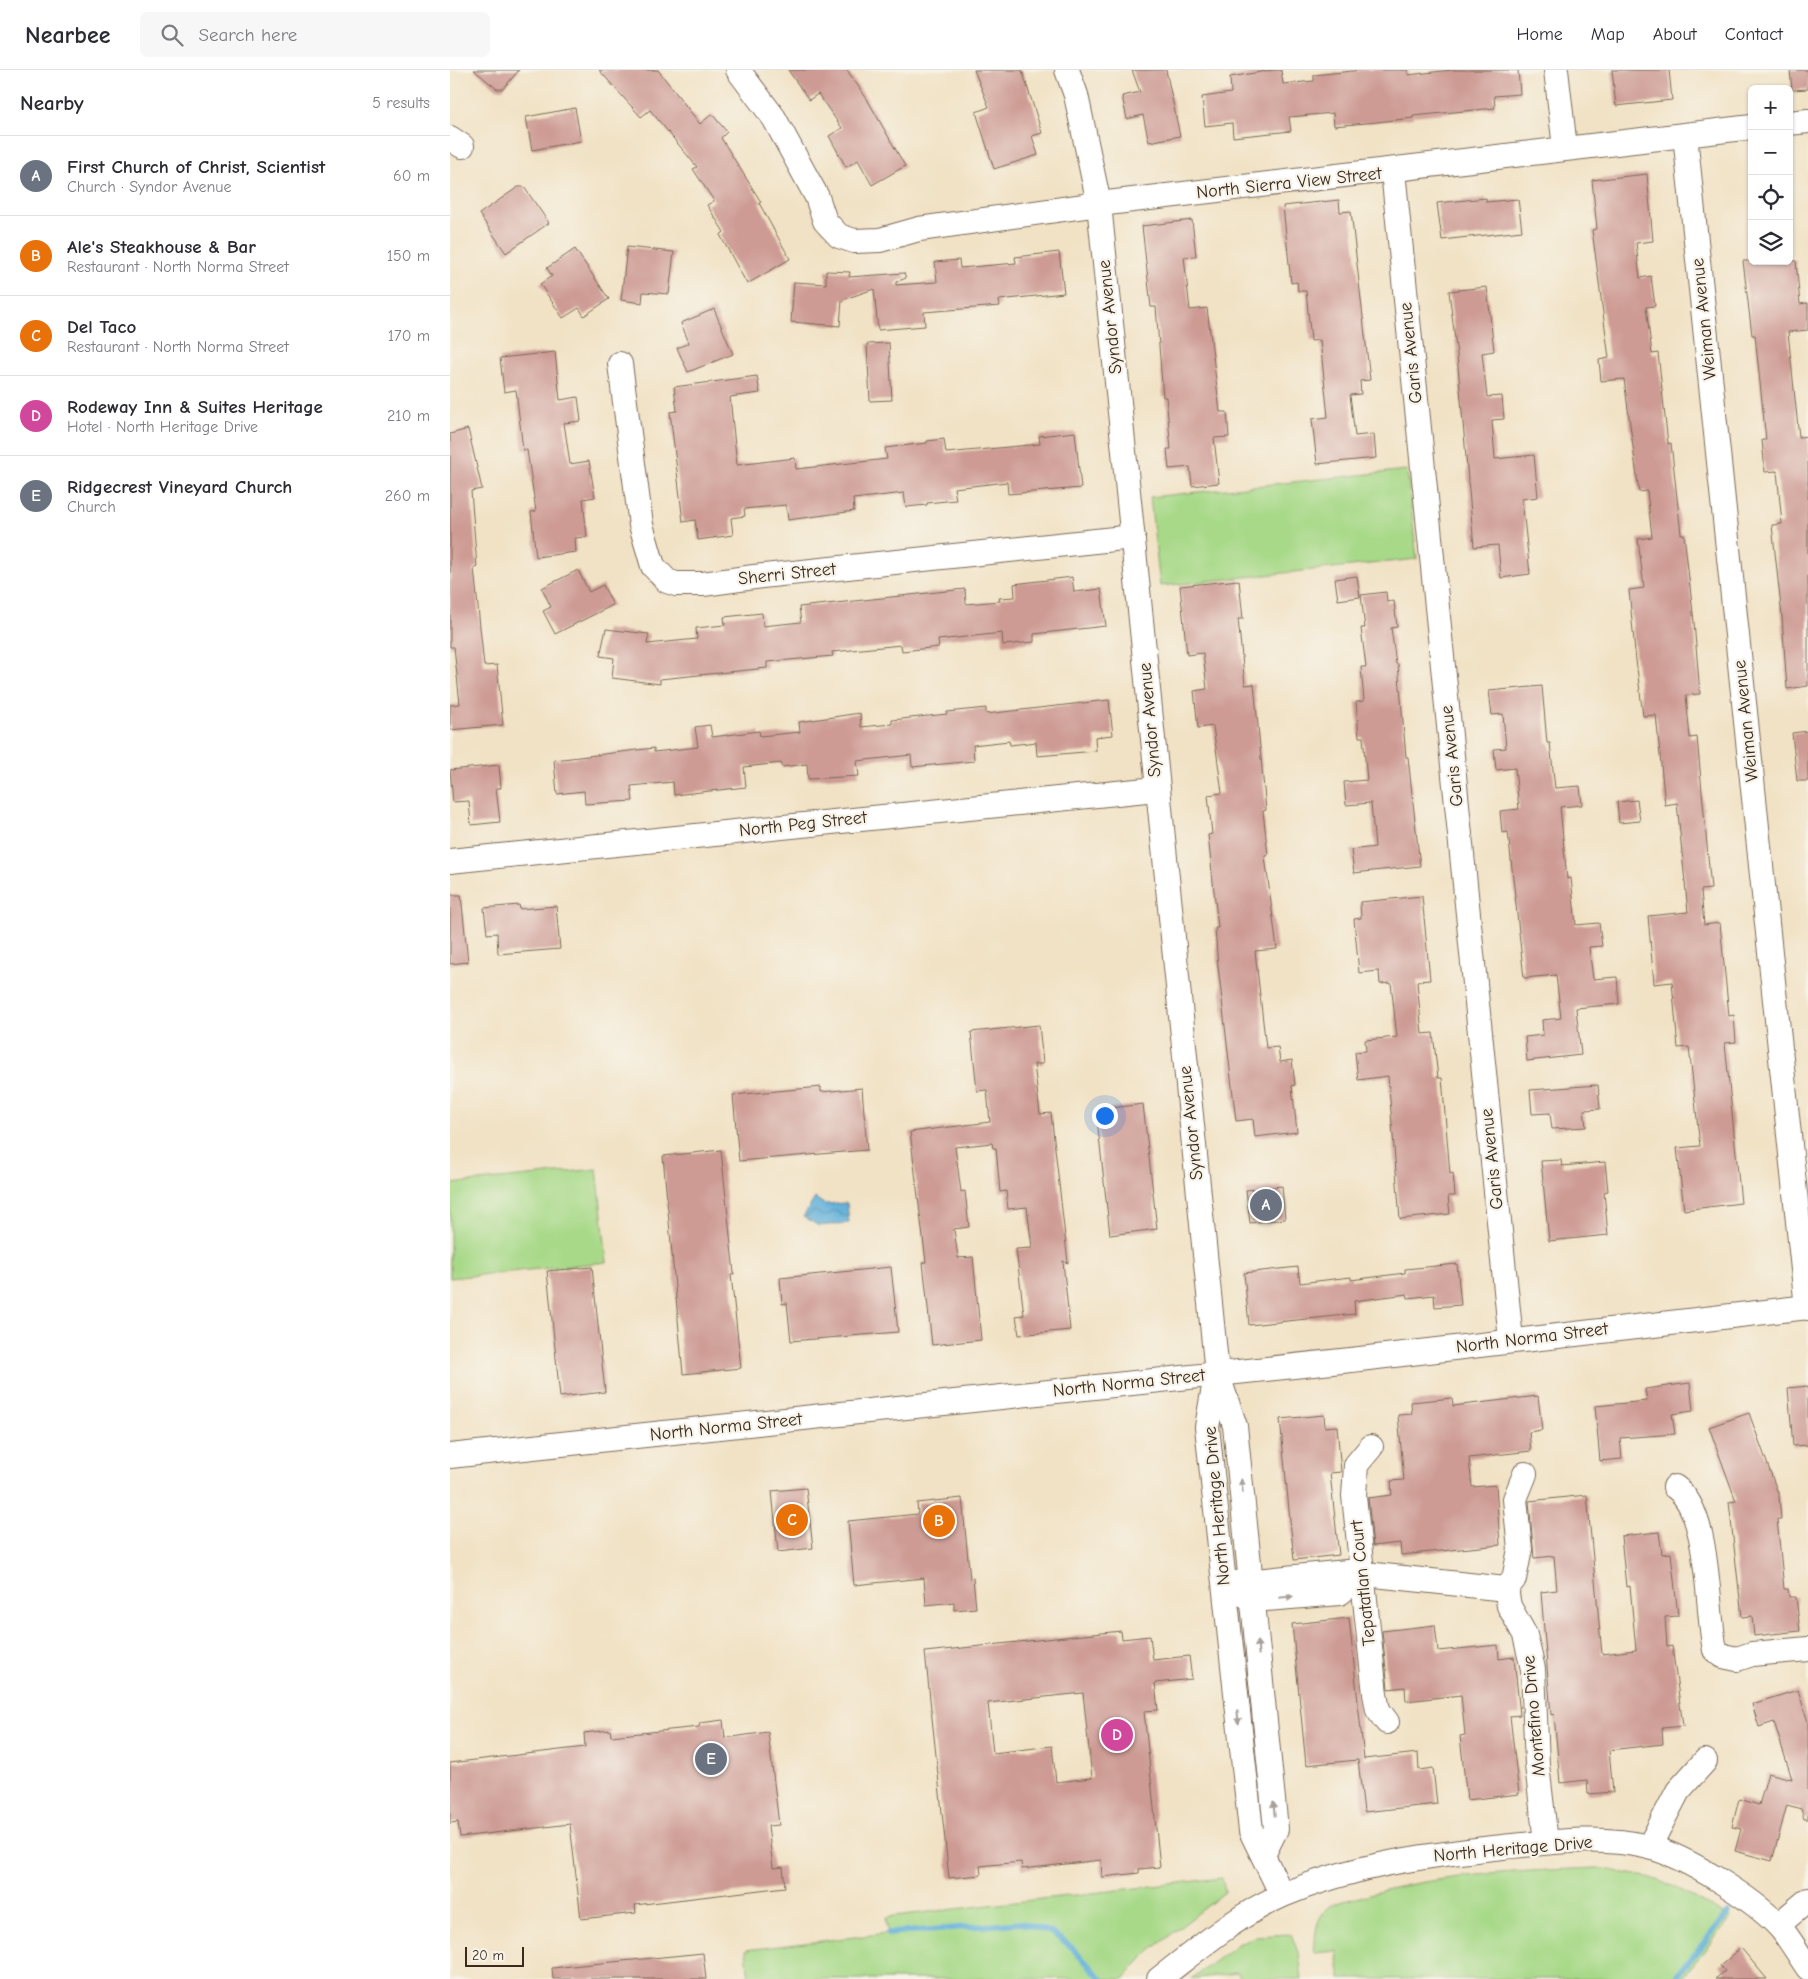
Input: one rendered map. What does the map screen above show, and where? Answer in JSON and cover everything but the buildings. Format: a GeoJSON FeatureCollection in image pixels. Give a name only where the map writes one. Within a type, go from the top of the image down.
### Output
{"type":"FeatureCollection","features":[{"type":"Feature","properties":{"kind":"street","name":"North Sierra View Street"},"geometry":{"type":"LineString","coordinates":[[738,70],[774,118],[816,197],[824,221],[839,236],[854,241],[880,240],[919,229],[1099,204],[1393,171],[1565,148],[1748,127]]}},
{"type":"Feature","properties":{"kind":"street","name":"Syndor Avenue"},"geometry":{"type":"LineString","coordinates":[[1067,70],[1076,95],[1099,204],[1133,537],[1156,789],[1217,1373]]}},
{"type":"Feature","properties":{"kind":"street"},"geometry":{"type":"LineString","coordinates":[[1556,70],[1565,148]]}},
{"type":"Feature","properties":{"kind":"street"},"geometry":{"type":"LineString","coordinates":[[1793,123],[1808,121]]}},
{"type":"Feature","properties":{"kind":"street","name":"Weiman Avenue"},"geometry":{"type":"LineString","coordinates":[[1685,135],[1808,1307]]}},
{"type":"Feature","properties":{"kind":"street","name":"Garis Avenue"},"geometry":{"type":"LineString","coordinates":[[1393,171],[1511,1340]]}},
{"type":"Feature","properties":{"kind":"street","name":"Sherri Street"},"geometry":{"type":"LineString","coordinates":[[620,364],[641,525],[653,566],[667,581],[676,584],[703,584],[1133,537]]}},
{"type":"Feature","properties":{"kind":"street","name":"North Peg Street"},"geometry":{"type":"LineString","coordinates":[[450,861],[1156,789]]}},
{"type":"Feature","properties":{"kind":"street","name":"North Norma Street"},"geometry":{"type":"LineString","coordinates":[[450,1456],[1808,1307]]}},
{"type":"Feature","properties":{"kind":"street","name":"North Heritage Drive"},"geometry":{"type":"LineString","coordinates":[[1217,1373],[1208,1428],[1251,1832],[1282,1895],[1354,1869],[1424,1856],[1546,1842],[1610,1841],[1649,1847],[1675,1857],[1735,1891],[1778,1925],[1808,1968]]}},
{"type":"Feature","properties":{"kind":"street","name":"North Heritage Drive"},"geometry":{"type":"LineString","coordinates":[[1217,1373],[1235,1426],[1276,1829],[1263,1855]]}},
{"type":"Feature","properties":{"kind":"street","name":"Tepatatlan Court"},"geometry":{"type":"LineString","coordinates":[[1371,1447],[1356,1464],[1354,1480],[1375,1694],[1378,1710],[1387,1722]]}},
{"type":"Feature","properties":{"kind":"street"},"geometry":{"type":"LineString","coordinates":[[1224,1584],[1253,1591],[1340,1593],[1362,1574],[1506,1589],[1514,1579],[1520,1549],[1515,1500],[1525,1474]]}},
{"type":"Feature","properties":{"kind":"street"},"geometry":{"type":"LineString","coordinates":[[1675,1487],[1683,1492],[1691,1505],[1701,1534],[1715,1650],[1723,1656],[1738,1659],[1752,1654],[1808,1649]]}},
{"type":"Feature","properties":{"kind":"street","name":"Montefino Drive"},"geometry":{"type":"LineString","coordinates":[[1506,1589],[1509,1606],[1525,1635],[1533,1669],[1537,1765],[1546,1842]]}},
{"type":"Feature","properties":{"kind":"street"},"geometry":{"type":"LineString","coordinates":[[1649,1847],[1678,1791],[1705,1761]]}},
{"type":"Feature","properties":{"kind":"street"},"geometry":{"type":"LineString","coordinates":[[1158,1979],[1239,1918],[1282,1895]]}},
{"type":"Feature","properties":{"kind":"street"},"geometry":{"type":"LineString","coordinates":[[1778,1925],[1808,1900]]}},
{"type":"Feature","properties":{"kind":"green space"},"geometry":{"type":"Polygon","coordinates":[[[1407,470],[1417,559],[1160,586],[1150,497],[1407,470]]]}},
{"type":"Feature","properties":{"kind":"green space"},"geometry":{"type":"Polygon","coordinates":[[[597,1169],[607,1262],[450,1278],[450,1184],[597,1169]]]}},
{"type":"Feature","properties":{"kind":"green space"},"geometry":{"type":"Polygon","coordinates":[[[1599,1868],[1651,1878],[1675,1887],[1731,1918],[1681,1979],[1341,1979],[1337,1951],[1314,1953],[1316,1929],[1320,1918],[1331,1906],[1341,1901],[1415,1884],[1476,1875],[1599,1868]]]}},
{"type":"Feature","properties":{"kind":"green space"},"geometry":{"type":"Polygon","coordinates":[[[1222,1878],[1225,1892],[1145,1955],[1124,1979],[749,1979],[746,1950],[888,1933],[886,1917],[1222,1878]]]}},
{"type":"Feature","properties":{"kind":"green space"},"geometry":{"type":"Polygon","coordinates":[[[1291,1934],[1299,1955],[1302,1979],[1242,1979],[1237,1973],[1191,1979],[1238,1944],[1256,1936],[1291,1934]]]}},
{"type":"Feature","properties":{"kind":"water"},"geometry":{"type":"Polygon","coordinates":[[[815,1198],[824,1204],[847,1203],[849,1223],[819,1226],[803,1217],[815,1198]]]}},
{"type":"Feature","properties":{"kind":"waterway"},"geometry":{"type":"LineString","coordinates":[[1663,1979],[1675,1978],[1728,1913]]}},
{"type":"Feature","properties":{"kind":"waterway"},"geometry":{"type":"LineString","coordinates":[[888,1933],[1021,1923],[1050,1932],[1069,1945],[1102,1979]]}},
{"type":"Feature","properties":{"kind":"place","name":"First Church of Christ, Scientist"},"geometry":{"type":"Point","coordinates":[1266,1205]}},
{"type":"Feature","properties":{"kind":"place","name":"Del Taco"},"geometry":{"type":"Point","coordinates":[792,1520]}},
{"type":"Feature","properties":{"kind":"place","name":"Ale's Steakhouse & Bar"},"geometry":{"type":"Point","coordinates":[939,1521]}},
{"type":"Feature","properties":{"kind":"place","name":"Rodeway Inn & Suites Heritage"},"geometry":{"type":"Point","coordinates":[1117,1735]}},
{"type":"Feature","properties":{"kind":"place","name":"Ridgecrest Vineyard Church"},"geometry":{"type":"Point","coordinates":[711,1759]}}]}
